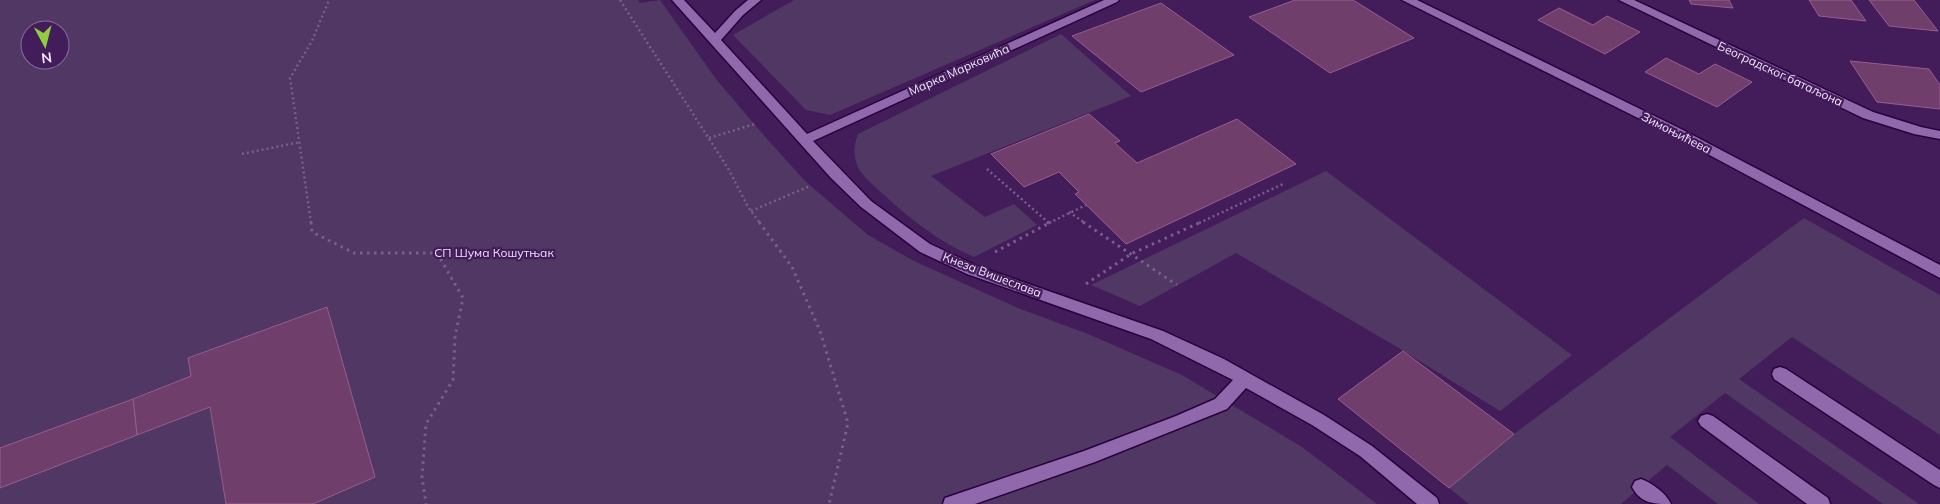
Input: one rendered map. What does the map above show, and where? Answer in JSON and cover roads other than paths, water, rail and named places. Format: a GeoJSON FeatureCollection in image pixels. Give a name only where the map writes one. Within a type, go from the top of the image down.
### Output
{"type":"FeatureCollection","features":[{"type":"Feature","properties":{"kind":"street","name":"Кнеза Вишеслава"},"geometry":{"type":"LineString","coordinates":[[678,0],[866,204],[896,228],[936,254],[972,270],[1157,335],[1245,378],[1318,420],[1366,451],[1430,504]]}},
{"type":"Feature","properties":{"kind":"street"},"geometry":{"type":"LineString","coordinates":[[714,41],[739,13],[755,0]]}},
{"type":"Feature","properties":{"kind":"street","name":"Марка Марковића"},"geometry":{"type":"LineString","coordinates":[[805,140],[1113,0]]}},
{"type":"Feature","properties":{"kind":"street","name":"Зимоњићева"},"geometry":{"type":"LineString","coordinates":[[1408,0],[1535,61],[1806,199],[1940,272]]}},
{"type":"Feature","properties":{"kind":"street","name":"Београдског батаљона"},"geometry":{"type":"LineString","coordinates":[[1625,0],[1868,115],[1919,131],[1940,135]]}},
{"type":"Feature","properties":{"kind":"street"},"geometry":{"type":"LineString","coordinates":[[1780,374],[1940,480]]}},
{"type":"Feature","properties":{"kind":"street"},"geometry":{"type":"LineString","coordinates":[[952,504],[1089,457],[1190,418],[1221,404],[1245,378]]}},
{"type":"Feature","properties":{"kind":"street"},"geometry":{"type":"LineString","coordinates":[[1707,421],[1821,504]]}},
{"type":"Feature","properties":{"kind":"street"},"geometry":{"type":"LineString","coordinates":[[1641,488],[1662,504]]}},
{"type":"Feature","properties":{"kind":"park label","name":"СП Шума Кошутњак"},"geometry":{"type":"Point","coordinates":[494,253]}}]}
